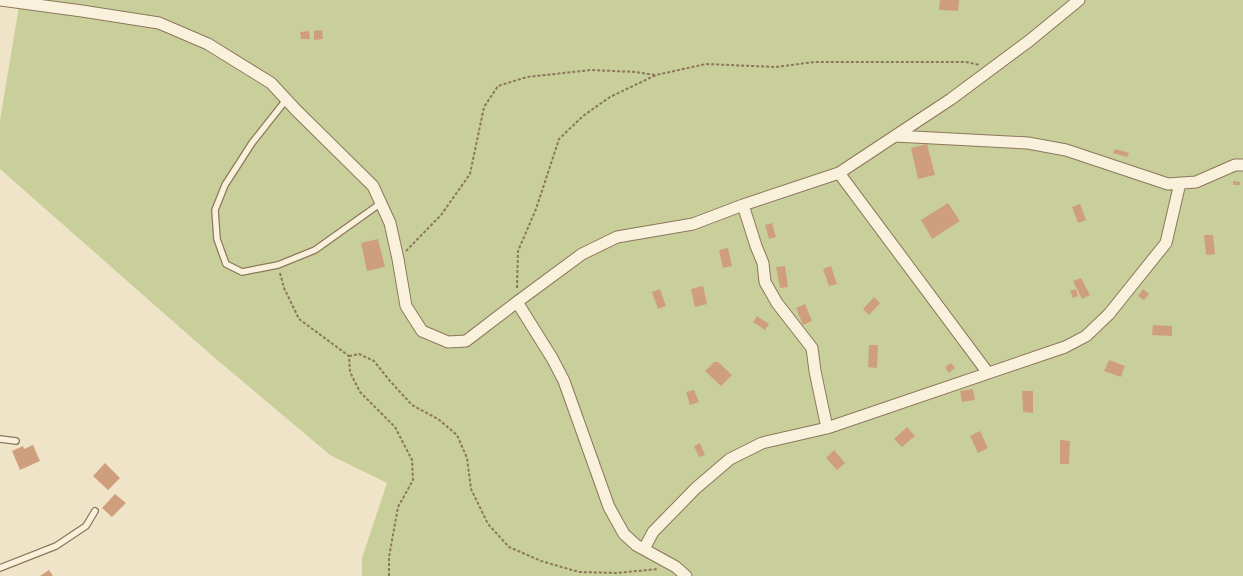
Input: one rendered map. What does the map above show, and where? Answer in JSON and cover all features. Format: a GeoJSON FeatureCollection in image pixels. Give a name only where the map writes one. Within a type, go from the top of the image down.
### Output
{"type":"FeatureCollection","features":[{"type":"Feature","properties":{"kind":"street"},"geometry":{"type":"LineString","coordinates":[[0,0],[159,23],[208,44],[271,83],[286,100],[373,186],[390,223],[406,306],[422,331],[448,342],[466,341],[582,254],[617,237],[693,224],[743,205],[839,173],[951,99],[1029,41],[1079,0]]}},
{"type":"Feature","properties":{"kind":"street"},"geometry":{"type":"LineString","coordinates":[[895,136],[1028,143],[1066,150],[1168,184],[1196,182],[1235,165],[1243,165]]}},
{"type":"Feature","properties":{"kind":"street"},"geometry":{"type":"LineString","coordinates":[[839,173],[988,373]]}},
{"type":"Feature","properties":{"kind":"street"},"geometry":{"type":"LineString","coordinates":[[644,549],[652,532],[696,488],[730,459],[762,443],[827,428],[1065,347],[1086,336],[1109,314],[1166,243],[1180,183]]}},
{"type":"Feature","properties":{"kind":"street"},"geometry":{"type":"LineString","coordinates":[[743,205],[763,263],[765,282],[777,303],[812,348],[815,371],[827,428]]}},
{"type":"Feature","properties":{"kind":"street"},"geometry":{"type":"LineString","coordinates":[[517,302],[552,358],[564,381],[609,507],[624,534],[636,546],[644,549],[676,568],[686,576]]}},
{"type":"Feature","properties":{"kind":"lane"},"geometry":{"type":"LineString","coordinates":[[286,100],[252,143],[225,185],[215,210],[217,239],[226,264],[242,272],[278,265],[315,250],[381,203]]}},
{"type":"Feature","properties":{"kind":"lane"},"geometry":{"type":"LineString","coordinates":[[0,439],[16,441]]}},
{"type":"Feature","properties":{"kind":"lane"},"geometry":{"type":"LineString","coordinates":[[0,568],[56,546],[86,526],[95,511]]}},
{"type":"Feature","properties":{"kind":"path"},"geometry":{"type":"LineString","coordinates":[[517,302],[518,251],[536,209],[559,139],[583,116],[610,97],[656,75],[706,64],[776,67],[814,62],[966,62],[993,68]]}},
{"type":"Feature","properties":{"kind":"path"},"geometry":{"type":"LineString","coordinates":[[398,259],[441,215],[470,174],[484,107],[498,86],[527,77],[591,70],[636,72],[656,75]]}},
{"type":"Feature","properties":{"kind":"path"},"geometry":{"type":"LineString","coordinates":[[278,265],[284,288],[299,318],[349,356],[359,354],[374,361],[412,405],[438,419],[457,435],[467,458],[471,489],[488,524],[509,547],[541,561],[579,572],[617,573],[676,568]]}},
{"type":"Feature","properties":{"kind":"path"},"geometry":{"type":"LineString","coordinates":[[349,356],[350,372],[360,392],[395,427],[412,460],[413,480],[398,507],[389,557],[389,576]]}},
{"type":"Feature","properties":{"kind":"green space"},"geometry":{"type":"Polygon","coordinates":[[[20,0],[1243,0],[1243,576],[362,576],[362,558],[387,483],[330,455],[209,353],[0,169],[0,120],[20,0]]]}},
{"type":"Feature","properties":{"kind":"building"},"geometry":{"type":"Polygon","coordinates":[[[940,0],[959,0],[958,11],[939,10],[940,0]]]}},
{"type":"Feature","properties":{"kind":"building"},"geometry":{"type":"Polygon","coordinates":[[[322,30],[323,39],[314,40],[314,31],[322,30]]]}},
{"type":"Feature","properties":{"kind":"building"},"geometry":{"type":"Polygon","coordinates":[[[309,31],[310,39],[301,39],[300,32],[309,31]]]}},
{"type":"Feature","properties":{"kind":"building"},"geometry":{"type":"Polygon","coordinates":[[[927,144],[935,175],[918,179],[911,148],[927,144]]]}},
{"type":"Feature","properties":{"kind":"building"},"geometry":{"type":"Polygon","coordinates":[[[1115,149],[1129,153],[1127,157],[1113,153],[1115,149]]]}},
{"type":"Feature","properties":{"kind":"building"},"geometry":{"type":"Polygon","coordinates":[[[1233,181],[1240,182],[1240,185],[1233,185],[1233,181]]]}},
{"type":"Feature","properties":{"kind":"building"},"geometry":{"type":"Polygon","coordinates":[[[948,203],[960,221],[932,239],[921,220],[948,203]]]}},
{"type":"Feature","properties":{"kind":"building"},"geometry":{"type":"Polygon","coordinates":[[[1080,204],[1086,220],[1078,223],[1072,207],[1080,204]]]}},
{"type":"Feature","properties":{"kind":"building"},"geometry":{"type":"Polygon","coordinates":[[[772,223],[776,237],[769,239],[765,225],[772,223]]]}},
{"type":"Feature","properties":{"kind":"building"},"geometry":{"type":"Polygon","coordinates":[[[1204,235],[1213,235],[1215,254],[1206,255],[1204,235]]]}},
{"type":"Feature","properties":{"kind":"building"},"geometry":{"type":"Polygon","coordinates":[[[378,239],[385,267],[367,271],[361,243],[378,239]]]}},
{"type":"Feature","properties":{"kind":"building"},"geometry":{"type":"Polygon","coordinates":[[[728,248],[732,266],[723,268],[719,250],[728,248]]]}},
{"type":"Feature","properties":{"kind":"building"},"geometry":{"type":"Polygon","coordinates":[[[785,266],[788,287],[780,288],[776,267],[785,266]]]}},
{"type":"Feature","properties":{"kind":"building"},"geometry":{"type":"Polygon","coordinates":[[[831,266],[837,284],[829,286],[823,269],[831,266]]]}},
{"type":"Feature","properties":{"kind":"building"},"geometry":{"type":"Polygon","coordinates":[[[1081,278],[1090,295],[1082,299],[1073,281],[1081,278]]]}},
{"type":"Feature","properties":{"kind":"building"},"geometry":{"type":"Polygon","coordinates":[[[703,286],[707,304],[695,307],[691,289],[703,286]]]}},
{"type":"Feature","properties":{"kind":"building"},"geometry":{"type":"Polygon","coordinates":[[[660,289],[666,306],[658,309],[652,292],[660,289]]]}},
{"type":"Feature","properties":{"kind":"building"},"geometry":{"type":"Polygon","coordinates":[[[1076,289],[1078,296],[1073,298],[1070,291],[1076,289]]]}},
{"type":"Feature","properties":{"kind":"building"},"geometry":{"type":"Polygon","coordinates":[[[1143,289],[1149,294],[1144,300],[1138,296],[1143,289]]]}},
{"type":"Feature","properties":{"kind":"building"},"geometry":{"type":"Polygon","coordinates":[[[874,297],[880,303],[869,315],[863,309],[874,297]]]}},
{"type":"Feature","properties":{"kind":"building"},"geometry":{"type":"Polygon","coordinates":[[[805,304],[812,321],[803,325],[796,308],[805,304]]]}},
{"type":"Feature","properties":{"kind":"building"},"geometry":{"type":"Polygon","coordinates":[[[757,316],[769,324],[765,330],[753,322],[757,316]]]}},
{"type":"Feature","properties":{"kind":"building"},"geometry":{"type":"Polygon","coordinates":[[[1153,325],[1172,326],[1172,336],[1152,335],[1153,325]]]}},
{"type":"Feature","properties":{"kind":"building"},"geometry":{"type":"Polygon","coordinates":[[[869,345],[878,345],[877,368],[868,367],[869,345]]]}},
{"type":"Feature","properties":{"kind":"building"},"geometry":{"type":"Polygon","coordinates":[[[1109,360],[1125,366],[1121,377],[1104,371],[1109,360]]]}},
{"type":"Feature","properties":{"kind":"building"},"geometry":{"type":"Polygon","coordinates":[[[714,362],[718,362],[732,375],[721,386],[705,371],[714,362]]]}},
{"type":"Feature","properties":{"kind":"building"},"geometry":{"type":"Polygon","coordinates":[[[951,363],[955,368],[949,373],[945,367],[951,363]]]}},
{"type":"Feature","properties":{"kind":"building"},"geometry":{"type":"Polygon","coordinates":[[[973,389],[975,400],[962,402],[960,391],[973,389]]]}},
{"type":"Feature","properties":{"kind":"building"},"geometry":{"type":"Polygon","coordinates":[[[694,390],[699,402],[690,405],[686,392],[694,390]]]}},
{"type":"Feature","properties":{"kind":"building"},"geometry":{"type":"Polygon","coordinates":[[[1022,391],[1033,391],[1033,413],[1023,412],[1022,391]]]}},
{"type":"Feature","properties":{"kind":"building"},"geometry":{"type":"Polygon","coordinates":[[[907,427],[915,436],[902,447],[894,439],[907,427]]]}},
{"type":"Feature","properties":{"kind":"building"},"geometry":{"type":"Polygon","coordinates":[[[980,431],[988,448],[978,453],[970,436],[980,431]]]}},
{"type":"Feature","properties":{"kind":"building"},"geometry":{"type":"Polygon","coordinates":[[[1060,440],[1070,441],[1069,464],[1060,464],[1060,440]]]}},
{"type":"Feature","properties":{"kind":"building"},"geometry":{"type":"Polygon","coordinates":[[[700,443],[705,455],[699,457],[694,446],[700,443]]]}},
{"type":"Feature","properties":{"kind":"building"},"geometry":{"type":"Polygon","coordinates":[[[33,445],[40,461],[20,470],[12,451],[23,446],[24,449],[33,445]]]}},
{"type":"Feature","properties":{"kind":"building"},"geometry":{"type":"Polygon","coordinates":[[[834,450],[845,463],[837,470],[826,458],[834,450]]]}},
{"type":"Feature","properties":{"kind":"building"},"geometry":{"type":"Polygon","coordinates":[[[105,463],[120,478],[108,490],[93,476],[105,463]]]}},
{"type":"Feature","properties":{"kind":"building"},"geometry":{"type":"Polygon","coordinates":[[[115,494],[126,503],[112,517],[102,508],[115,494]]]}},
{"type":"Feature","properties":{"kind":"building"},"geometry":{"type":"Polygon","coordinates":[[[49,570],[53,576],[40,576],[49,570]]]}}]}
